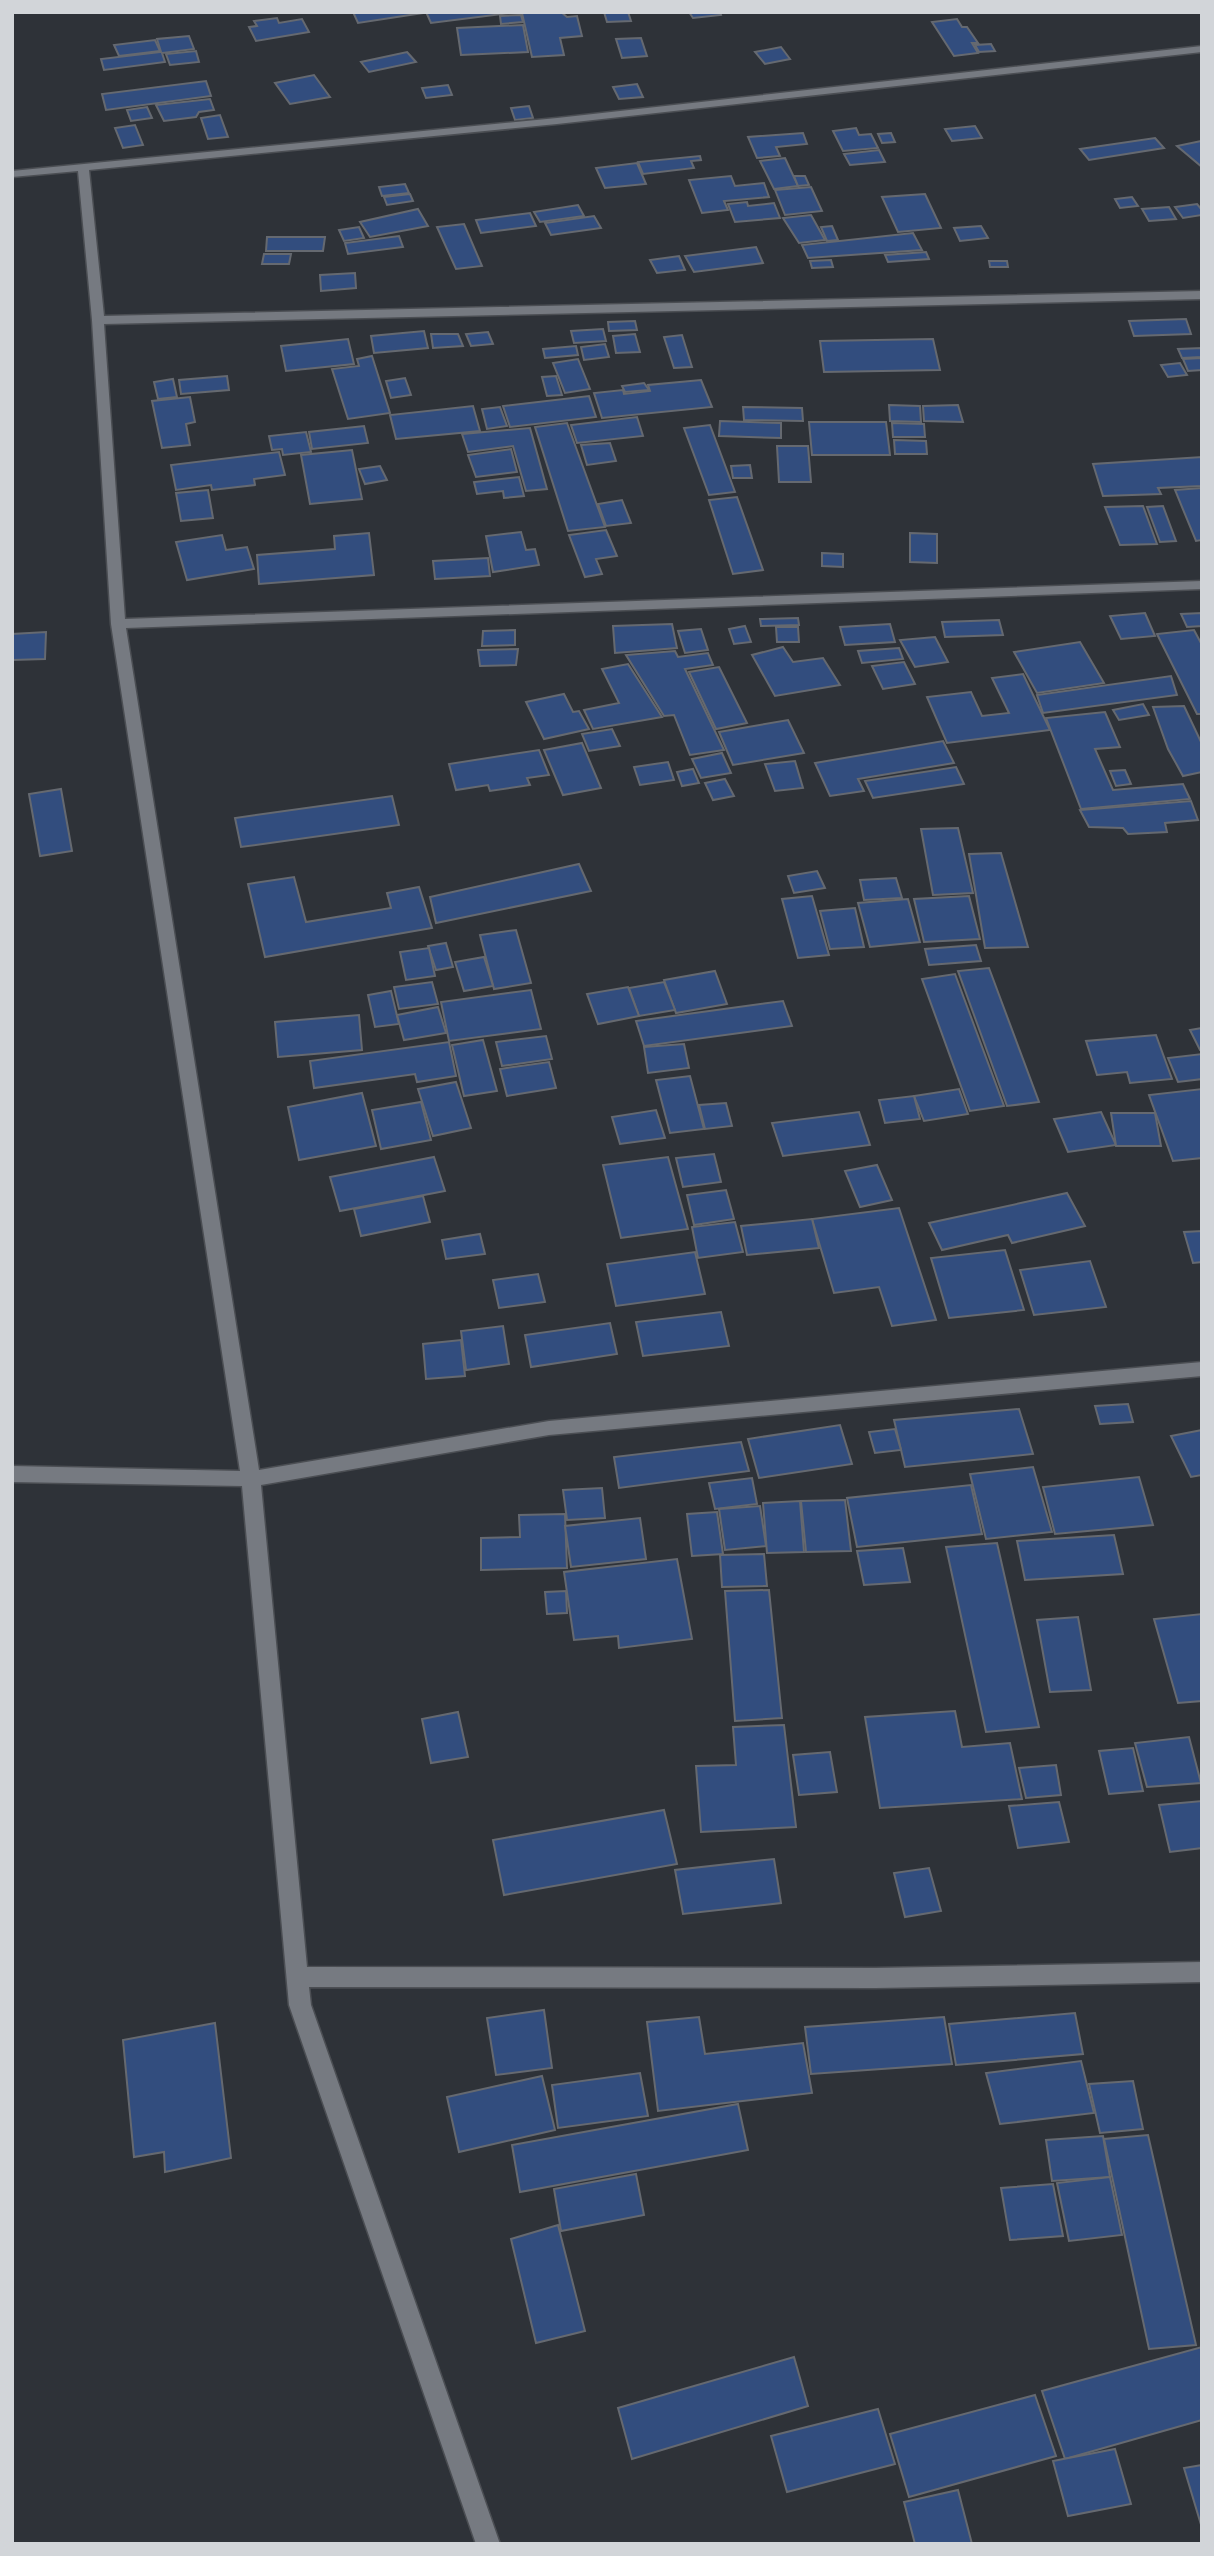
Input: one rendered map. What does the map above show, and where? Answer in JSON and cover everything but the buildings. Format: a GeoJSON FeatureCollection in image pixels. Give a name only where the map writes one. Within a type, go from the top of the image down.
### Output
{"type":"FeatureCollection","features":[{"type":"Feature","properties":{"kind":"street"},"geometry":{"type":"LineString","coordinates":[[12,174],[556,121],[1202,48]]}},
{"type":"Feature","properties":{"kind":"street"},"geometry":{"type":"LineString","coordinates":[[83,166],[98,320],[118,624],[251,1479],[300,2005],[488,2544]]}},
{"type":"Feature","properties":{"kind":"street"},"geometry":{"type":"LineString","coordinates":[[98,320],[1202,295]]}},
{"type":"Feature","properties":{"kind":"street"},"geometry":{"type":"LineString","coordinates":[[118,624],[1202,585]]}},
{"type":"Feature","properties":{"kind":"street"},"geometry":{"type":"LineString","coordinates":[[12,1474],[251,1479],[549,1428],[1202,1369]]}},
{"type":"Feature","properties":{"kind":"street"},"geometry":{"type":"LineString","coordinates":[[299,1977],[875,1978],[1202,1972]]}}]}
